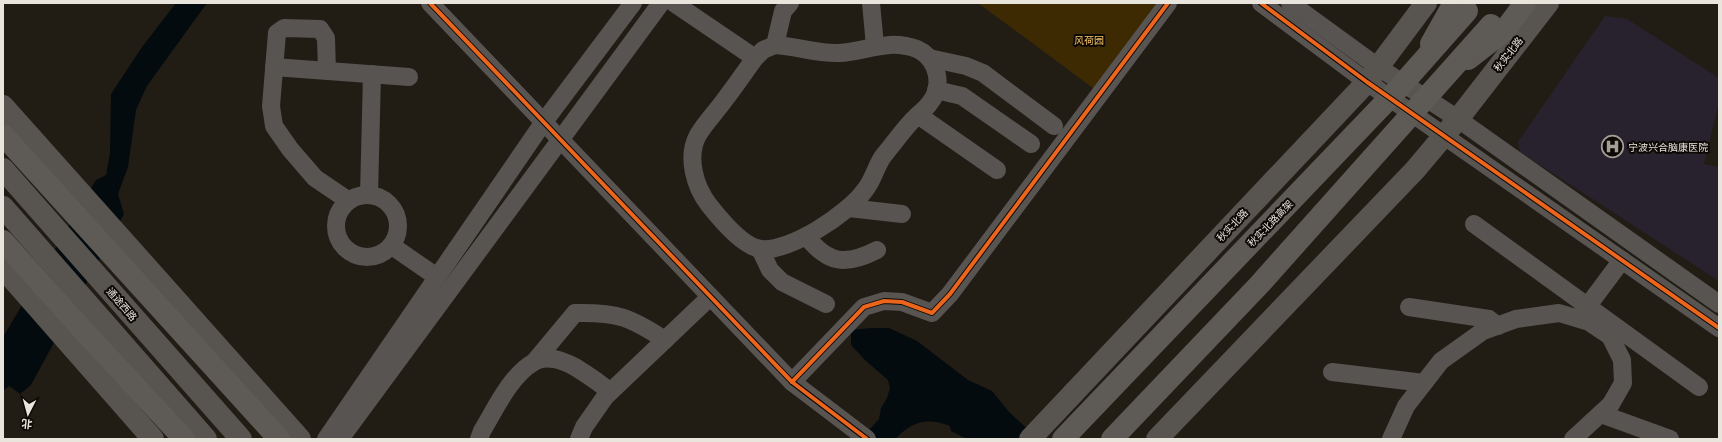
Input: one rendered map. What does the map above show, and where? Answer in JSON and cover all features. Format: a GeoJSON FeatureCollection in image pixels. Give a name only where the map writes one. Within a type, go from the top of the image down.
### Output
{"type":"FeatureCollection","features":[{"type":"Feature","properties":{"kind":"highway"},"geometry":{"type":"LineString","coordinates":[[1420,64],[1454,3]]}},
{"type":"Feature","properties":{"kind":"highway","name":"秋实北路高架"},"geometry":{"type":"LineString","coordinates":[[1063,439],[1420,64],[1473,3]]}},
{"type":"Feature","properties":{"kind":"highway"},"geometry":{"type":"LineString","coordinates":[[1112,439],[1259,284],[1491,25],[1506,3]]}},
{"type":"Feature","properties":{"kind":"highway"},"geometry":{"type":"LineString","coordinates":[[1443,78],[1504,31],[1525,3]]}},
{"type":"Feature","properties":{"kind":"highway"},"geometry":{"type":"LineString","coordinates":[[3,135],[69,195],[279,439]]}},
{"type":"Feature","properties":{"kind":"highway"},"geometry":{"type":"LineString","coordinates":[[3,241],[184,439]]}},
{"type":"Feature","properties":{"kind":"main road","name":"秋实北路"},"geometry":{"type":"LineString","coordinates":[[1030,439],[1372,75],[1426,3]]}},
{"type":"Feature","properties":{"kind":"main road","name":"秋实北路"},"geometry":{"type":"LineString","coordinates":[[1157,439],[1415,170],[1458,120],[1548,3]]}},
{"type":"Feature","properties":{"kind":"main road"},"geometry":{"type":"LineString","coordinates":[[3,106],[69,195],[125,243],[300,439]]}},
{"type":"Feature","properties":{"kind":"main road","name":"通途西路"},"geometry":{"type":"LineString","coordinates":[[3,168],[51,225],[241,439]]}},
{"type":"Feature","properties":{"kind":"main road"},"geometry":{"type":"LineString","coordinates":[[3,207],[206,439]]}},
{"type":"Feature","properties":{"kind":"main road"},"geometry":{"type":"LineString","coordinates":[[3,268],[153,439]]}},
{"type":"Feature","properties":{"kind":"street"},"geometry":{"type":"LineString","coordinates":[[430,3],[559,140],[792,382],[867,439]]}},
{"type":"Feature","properties":{"kind":"street"},"geometry":{"type":"LineString","coordinates":[[326,439],[543,123],[633,3]]}},
{"type":"Feature","properties":{"kind":"street"},"geometry":{"type":"LineString","coordinates":[[340,439],[661,3]]}},
{"type":"Feature","properties":{"kind":"street"},"geometry":{"type":"LineString","coordinates":[[674,3],[755,58]]}},
{"type":"Feature","properties":{"kind":"street"},"geometry":{"type":"LineString","coordinates":[[775,45],[784,11],[790,3]]}},
{"type":"Feature","properties":{"kind":"street"},"geometry":{"type":"LineString","coordinates":[[871,3],[873,6],[875,46]]}},
{"type":"Feature","properties":{"kind":"street"},"geometry":{"type":"LineString","coordinates":[[792,382],[864,307],[884,301],[902,302],[932,313],[950,294],[1168,3]]}},
{"type":"Feature","properties":{"kind":"street"},"geometry":{"type":"LineString","coordinates":[[1261,3],[1372,75],[1458,120],[1719,304]]}},
{"type":"Feature","properties":{"kind":"street"},"geometry":{"type":"LineString","coordinates":[[1290,3],[1444,136],[1719,328]]}},
{"type":"Feature","properties":{"kind":"street"},"geometry":{"type":"LineString","coordinates":[[327,71],[326,38],[320,30],[284,28],[277,33],[272,106],[274,126],[290,149],[315,178],[348,201]]}},
{"type":"Feature","properties":{"kind":"street"},"geometry":{"type":"LineString","coordinates":[[929,58],[938,73],[936,90],[931,104],[918,115],[879,161],[874,177],[865,191],[849,208],[816,232],[777,247],[760,249],[744,242],[717,216],[704,198],[693,174],[693,154],[697,136],[755,58],[763,50],[775,45],[811,51],[840,53],[875,46],[896,45],[917,50],[929,58],[966,66],[983,73],[1054,126]]}},
{"type":"Feature","properties":{"kind":"street"},"geometry":{"type":"LineString","coordinates":[[274,67],[410,77]]}},
{"type":"Feature","properties":{"kind":"street"},"geometry":{"type":"LineString","coordinates":[[369,195],[372,74]]}},
{"type":"Feature","properties":{"kind":"street"},"geometry":{"type":"LineString","coordinates":[[936,90],[962,96],[1031,144]]}},
{"type":"Feature","properties":{"kind":"street"},"geometry":{"type":"LineString","coordinates":[[918,115],[997,170]]}},
{"type":"Feature","properties":{"kind":"street"},"geometry":{"type":"LineString","coordinates":[[369,195],[383,199],[394,209],[397,216],[398,232],[392,246],[380,255],[364,257],[350,252],[344,247],[337,234],[336,219],[339,212],[348,201],[355,197],[369,195]]}},
{"type":"Feature","properties":{"kind":"street"},"geometry":{"type":"LineString","coordinates":[[849,208],[902,214]]}},
{"type":"Feature","properties":{"kind":"street"},"geometry":{"type":"LineString","coordinates":[[1474,224],[1583,313],[1699,387]]}},
{"type":"Feature","properties":{"kind":"street"},"geometry":{"type":"LineString","coordinates":[[806,236],[816,248],[832,258],[859,259],[877,250]]}},
{"type":"Feature","properties":{"kind":"street"},"geometry":{"type":"LineString","coordinates":[[392,246],[437,277]]}},
{"type":"Feature","properties":{"kind":"street"},"geometry":{"type":"LineString","coordinates":[[760,249],[770,270],[782,282],[826,304]]}},
{"type":"Feature","properties":{"kind":"street"},"geometry":{"type":"LineString","coordinates":[[1583,313],[1622,260]]}},
{"type":"Feature","properties":{"kind":"street"},"geometry":{"type":"LineString","coordinates":[[579,439],[584,427],[610,392],[710,297]]}},
{"type":"Feature","properties":{"kind":"street"},"geometry":{"type":"LineString","coordinates":[[1409,308],[1489,319],[1498,326]]}},
{"type":"Feature","properties":{"kind":"street"},"geometry":{"type":"LineString","coordinates":[[479,439],[482,431],[517,376],[534,361],[575,313],[614,314],[646,327],[665,340]]}},
{"type":"Feature","properties":{"kind":"street"},"geometry":{"type":"LineString","coordinates":[[1391,439],[1406,406],[1441,361],[1483,331],[1516,319],[1559,313],[1583,313]]}},
{"type":"Feature","properties":{"kind":"street"},"geometry":{"type":"LineString","coordinates":[[1573,439],[1611,404],[1623,384],[1622,360],[1610,336],[1589,322],[1583,313]]}},
{"type":"Feature","properties":{"kind":"street"},"geometry":{"type":"LineString","coordinates":[[534,361],[547,359],[565,362],[597,379],[610,392]]}},
{"type":"Feature","properties":{"kind":"street"},"geometry":{"type":"LineString","coordinates":[[1332,372],[1424,383]]}},
{"type":"Feature","properties":{"kind":"street"},"geometry":{"type":"LineString","coordinates":[[1601,414],[1670,439]]}},
{"type":"Feature","properties":{"kind":"shaded area"},"geometry":{"type":"Polygon","coordinates":[[[176,3],[207,3],[147,86],[136,110],[128,167],[118,194],[124,214],[31,385],[20,394],[9,386],[3,391],[3,337],[96,180],[106,175],[110,153],[111,94],[142,47],[176,3]]]}},
{"type":"Feature","properties":{"kind":"shaded area","name":"宁波兴合脑康医院"},"geometry":{"type":"Polygon","coordinates":[[[1605,16],[1627,19],[1719,78],[1719,102],[1704,164],[1719,167],[1719,281],[1520,152],[1518,142],[1605,16]]]}},
{"type":"Feature","properties":{"kind":"shaded area"},"geometry":{"type":"Polygon","coordinates":[[[889,328],[917,341],[968,380],[992,391],[1010,413],[1039,439],[967,439],[951,431],[950,426],[941,423],[927,422],[914,425],[901,433],[895,439],[861,439],[879,419],[881,408],[887,398],[890,388],[888,380],[866,361],[851,345],[851,330],[889,328]]]}},
{"type":"Feature","properties":{"kind":"green space","name":"风荷园"},"geometry":{"type":"Polygon","coordinates":[[[978,3],[1160,3],[1097,91],[978,3]]]}},
{"type":"Feature","properties":{"kind":"cycle path"},"geometry":{"type":"LineString","coordinates":[[430,3],[792,382],[867,439]]}},
{"type":"Feature","properties":{"kind":"cycle path"},"geometry":{"type":"LineString","coordinates":[[792,382],[864,307],[884,301],[902,302],[932,313],[950,294],[1168,3]]}},
{"type":"Feature","properties":{"kind":"cycle path"},"geometry":{"type":"LineString","coordinates":[[1261,3],[1367,82],[1719,328]]}},
{"type":"Feature","properties":{"kind":"place","name":"宁波兴合脑康医院"},"geometry":{"type":"Point","coordinates":[1613,147]}}]}
